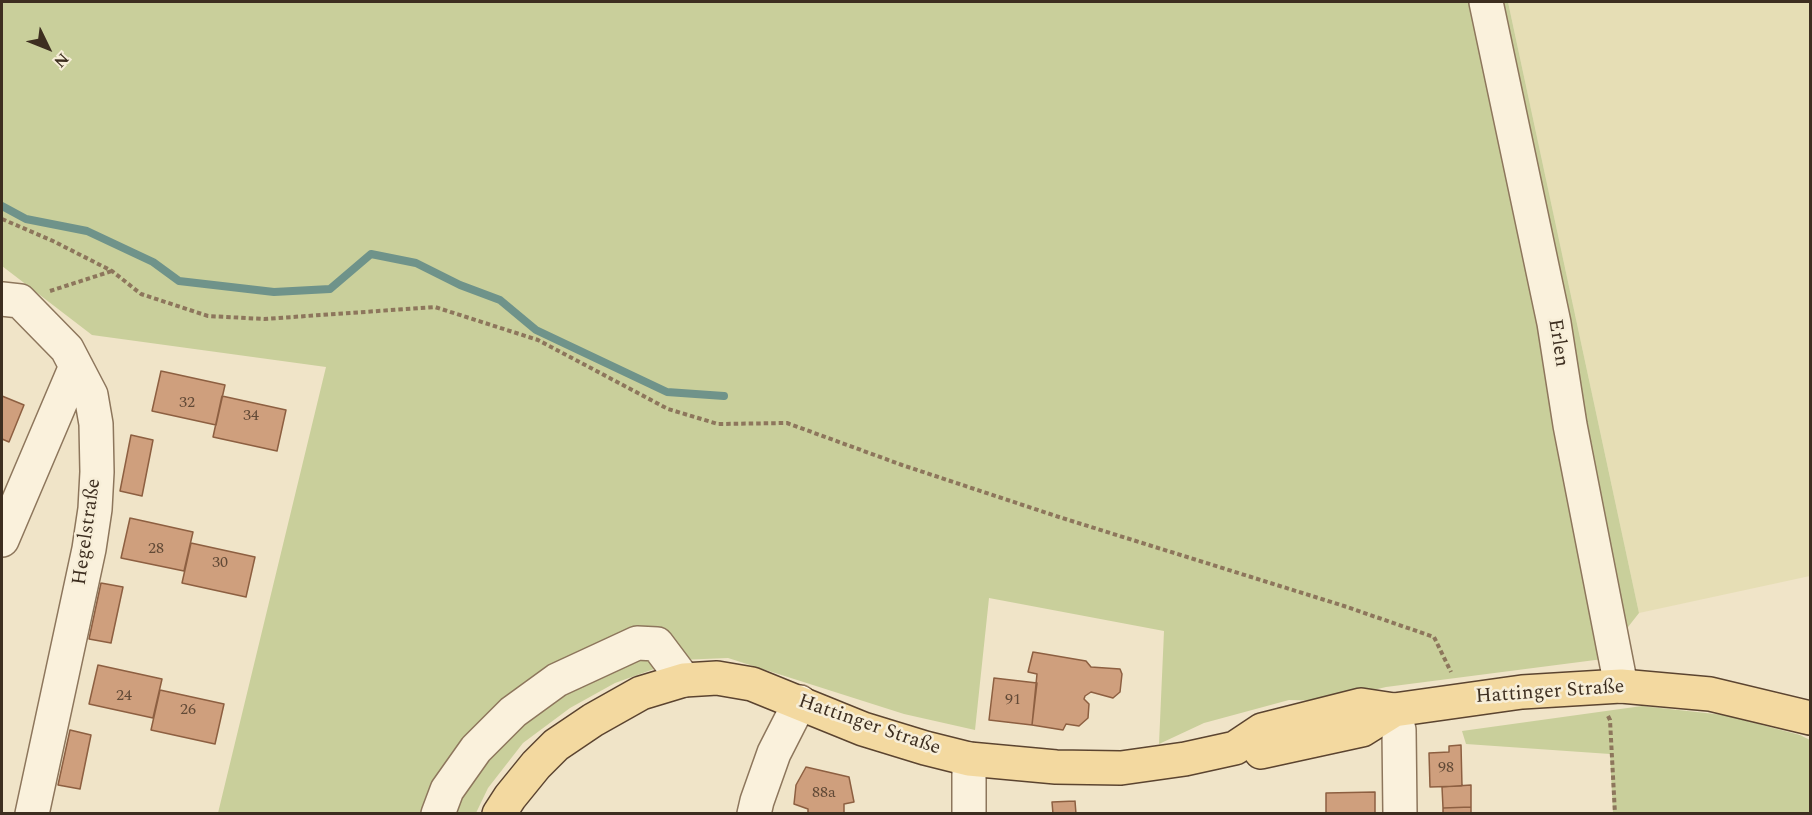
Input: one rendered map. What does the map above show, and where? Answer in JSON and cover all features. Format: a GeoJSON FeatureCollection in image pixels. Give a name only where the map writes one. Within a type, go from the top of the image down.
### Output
{"type":"FeatureCollection","features":[{"type":"Feature","properties":{"kind":"main road","name":"Hattinger Straße"},"geometry":{"type":"LineString","coordinates":[[509,808],[536,765],[556,745],[592,720],[641,693],[684,680],[717,678],[752,684],[863,729],[969,759],[1056,767],[1120,768],[1185,759],[1235,747],[1263,752],[1362,730],[1394,710],[1522,692],[1621,686],[1710,694],[1810,718]]}},
{"type":"Feature","properties":{"kind":"street","name":"Erlen"},"geometry":{"type":"LineString","coordinates":[[1486,2],[1554,323],[1570,425],[1621,686]]}},
{"type":"Feature","properties":{"kind":"street","name":"Hegelstraße"},"geometry":{"type":"LineString","coordinates":[[11,300],[68,349],[91,396],[96,424],[95,509],[89,549],[32,813]]}},
{"type":"Feature","properties":{"kind":"street"},"geometry":{"type":"LineString","coordinates":[[2,540],[76,366]]}},
{"type":"Feature","properties":{"kind":"street"},"geometry":{"type":"LineString","coordinates":[[438,813],[447,790],[476,749],[513,712],[557,680],[637,643],[657,644],[684,680]]}},
{"type":"Feature","properties":{"kind":"street"},"geometry":{"type":"LineString","coordinates":[[754,813],[774,753],[800,702]]}},
{"type":"Feature","properties":{"kind":"street"},"geometry":{"type":"LineString","coordinates":[[1394,710],[1399,730],[1400,813]]}},
{"type":"Feature","properties":{"kind":"street"},"geometry":{"type":"LineString","coordinates":[[969,759],[969,813]]}},
{"type":"Feature","properties":{"kind":"path"},"geometry":{"type":"LineString","coordinates":[[2,219],[53,240],[112,271],[141,294],[208,316],[264,319],[435,307],[538,340],[668,409],[718,424],[787,423],[913,469],[1344,606],[1434,638],[1464,699]]}},
{"type":"Feature","properties":{"kind":"path"},"geometry":{"type":"LineString","coordinates":[[11,300],[112,271]]}},
{"type":"Feature","properties":{"kind":"path"},"geometry":{"type":"LineString","coordinates":[[1610,720],[1615,813]]}},
{"type":"Feature","properties":{"kind":"shaded area"},"geometry":{"type":"Polygon","coordinates":[[[1508,2],[1810,2],[1810,576],[1639,613],[1508,2]]]}},
{"type":"Feature","properties":{"kind":"green space"},"geometry":{"type":"Polygon","coordinates":[[[2,2],[1508,2],[1639,613],[1603,659],[1386,687],[1327,701],[1289,700],[1204,723],[1159,744],[1164,631],[989,598],[975,730],[904,714],[728,658],[679,660],[615,683],[570,708],[523,743],[488,788],[476,813],[218,813],[326,367],[92,335],[2,266],[2,2]]]}},
{"type":"Feature","properties":{"kind":"green space"},"geometry":{"type":"Polygon","coordinates":[[[1642,706],[1724,715],[1800,735],[1810,740],[1810,813],[1613,813],[1610,754],[1466,744],[1462,731],[1642,706]]]}},
{"type":"Feature","properties":{"kind":"building"},"geometry":{"type":"Polygon","coordinates":[[[161,371],[225,385],[216,425],[152,411],[161,371]]]}},
{"type":"Feature","properties":{"kind":"building"},"geometry":{"type":"Polygon","coordinates":[[[2,396],[24,405],[9,442],[2,439],[2,396]]]}},
{"type":"Feature","properties":{"kind":"building"},"geometry":{"type":"Polygon","coordinates":[[[222,396],[286,410],[277,451],[213,437],[222,396]]]}},
{"type":"Feature","properties":{"kind":"building"},"geometry":{"type":"Polygon","coordinates":[[[131,435],[153,440],[142,496],[120,491],[131,435]]]}},
{"type":"Feature","properties":{"kind":"building"},"geometry":{"type":"Polygon","coordinates":[[[130,518],[193,532],[184,571],[121,558],[130,518]]]}},
{"type":"Feature","properties":{"kind":"building"},"geometry":{"type":"Polygon","coordinates":[[[191,543],[255,557],[246,597],[182,583],[191,543]]]}},
{"type":"Feature","properties":{"kind":"building"},"geometry":{"type":"Polygon","coordinates":[[[101,583],[123,587],[111,643],[89,639],[101,583]]]}},
{"type":"Feature","properties":{"kind":"building"},"geometry":{"type":"Polygon","coordinates":[[[1033,652],[1086,661],[1091,667],[1120,669],[1122,674],[1120,692],[1113,698],[1091,692],[1085,696],[1084,699],[1089,704],[1088,718],[1079,726],[1066,724],[1063,730],[1032,725],[1037,674],[1028,672],[1033,652]]]}},
{"type":"Feature","properties":{"kind":"building"},"geometry":{"type":"Polygon","coordinates":[[[98,665],[162,679],[153,718],[89,704],[98,665]]]}},
{"type":"Feature","properties":{"kind":"building"},"geometry":{"type":"Polygon","coordinates":[[[994,678],[1037,683],[1032,725],[989,720],[994,678]]]}},
{"type":"Feature","properties":{"kind":"building"},"geometry":{"type":"Polygon","coordinates":[[[160,690],[224,704],[215,744],[151,730],[160,690]]]}},
{"type":"Feature","properties":{"kind":"building"},"geometry":{"type":"Polygon","coordinates":[[[70,730],[91,735],[80,789],[58,785],[70,730]]]}},
{"type":"Feature","properties":{"kind":"building"},"geometry":{"type":"Polygon","coordinates":[[[1461,745],[1462,786],[1430,787],[1429,753],[1449,752],[1449,746],[1461,745]]]}},
{"type":"Feature","properties":{"kind":"building"},"geometry":{"type":"Polygon","coordinates":[[[806,767],[849,777],[854,802],[844,804],[844,814],[808,814],[808,809],[794,804],[796,785],[806,767]]]}},
{"type":"Feature","properties":{"kind":"building"},"geometry":{"type":"Polygon","coordinates":[[[1471,785],[1471,807],[1443,808],[1442,787],[1471,785]]]}},
{"type":"Feature","properties":{"kind":"building"},"geometry":{"type":"Polygon","coordinates":[[[1375,792],[1375,814],[1326,814],[1326,793],[1375,792]]]}},
{"type":"Feature","properties":{"kind":"building"},"geometry":{"type":"Polygon","coordinates":[[[1075,801],[1076,814],[1053,814],[1052,802],[1075,801]]]}},
{"type":"Feature","properties":{"kind":"building"},"geometry":{"type":"Polygon","coordinates":[[[1471,807],[1471,814],[1443,814],[1443,808],[1471,807]]]}},
{"type":"Feature","properties":{"kind":"waterway"},"geometry":{"type":"LineString","coordinates":[[2,206],[26,219],[87,231],[153,262],[179,281],[274,292],[330,289],[371,254],[416,263],[460,285],[500,300],[536,330],[667,392],[724,396]]}}]}
